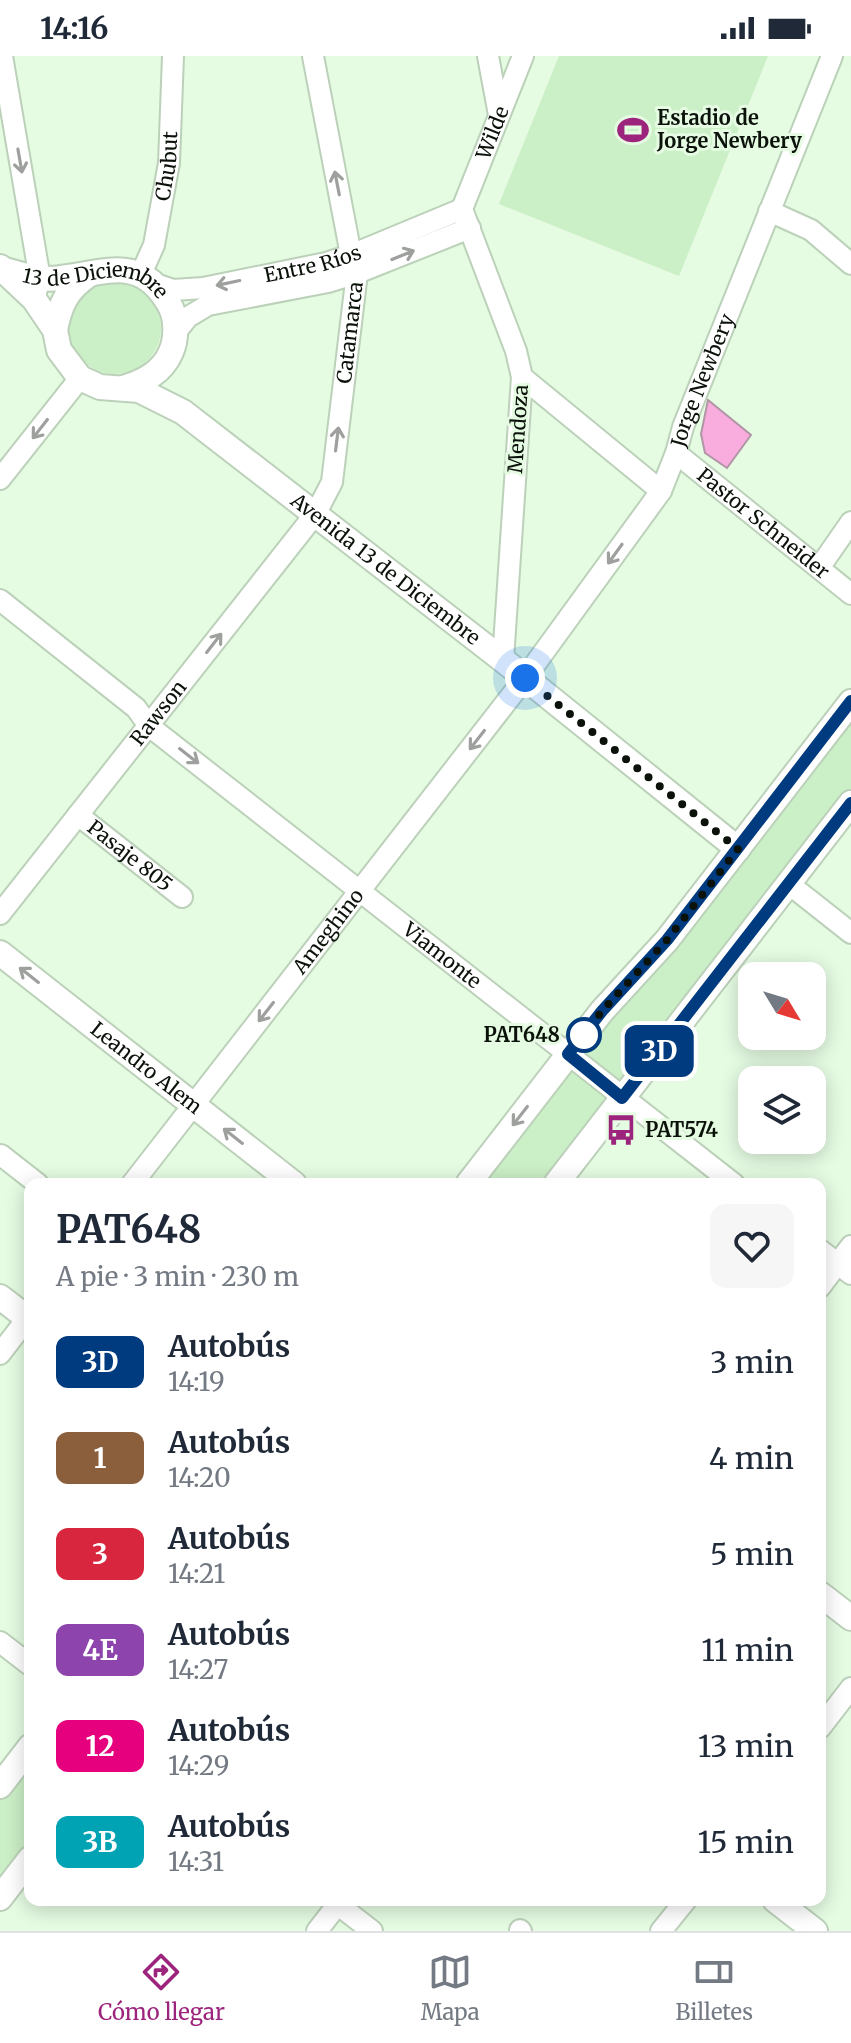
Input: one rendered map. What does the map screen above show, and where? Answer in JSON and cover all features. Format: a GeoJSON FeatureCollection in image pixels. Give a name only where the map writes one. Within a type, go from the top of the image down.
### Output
{"type":"FeatureCollection","features":[{"type":"Feature","properties":{"kind":"main road","name":"13 de Diciembre"},"geometry":{"type":"LineString","coordinates":[[1,268],[37,289],[55,330],[59,350],[80,378]]}},
{"type":"Feature","properties":{"kind":"main road","name":"13 de Diciembre"},"geometry":{"type":"LineString","coordinates":[[37,289],[59,279],[118,268],[150,280],[172,307],[175,333],[171,351],[162,366]]}},
{"type":"Feature","properties":{"kind":"main road"},"geometry":{"type":"LineString","coordinates":[[55,330],[60,305],[74,285],[94,272]]}},
{"type":"Feature","properties":{"kind":"main road"},"geometry":{"type":"LineString","coordinates":[[123,388],[145,381],[162,366]]}},
{"type":"Feature","properties":{"kind":"main road"},"geometry":{"type":"LineString","coordinates":[[162,366],[166,386],[183,412]]}},
{"type":"Feature","properties":{"kind":"main road"},"geometry":{"type":"LineString","coordinates":[[80,378],[100,387],[152,394],[183,412]]}},
{"type":"Feature","properties":{"kind":"main road","name":"Avenida 13 de Diciembre"},"geometry":{"type":"LineString","coordinates":[[183,412],[503,660],[738,849]]}},
{"type":"Feature","properties":{"kind":"main road"},"geometry":{"type":"LineString","coordinates":[[473,1178],[602,1011],[667,940],[851,702]]}},
{"type":"Feature","properties":{"kind":"main road"},"geometry":{"type":"LineString","coordinates":[[561,1178],[851,803]]}},
{"type":"Feature","properties":{"kind":"main road","name":"Leandro Alem"},"geometry":{"type":"LineString","coordinates":[[0,953],[286,1178]]}},
{"type":"Feature","properties":{"kind":"main road"},"geometry":{"type":"LineString","coordinates":[[0,1297],[24,1314]]}},
{"type":"Feature","properties":{"kind":"main road"},"geometry":{"type":"LineString","coordinates":[[826,1599],[851,1618]]}},
{"type":"Feature","properties":{"kind":"main road"},"geometry":{"type":"LineString","coordinates":[[0,1786],[24,1755]]}},
{"type":"Feature","properties":{"kind":"main road"},"geometry":{"type":"LineString","coordinates":[[0,1898],[24,1867]]}},
{"type":"Feature","properties":{"kind":"main road"},"geometry":{"type":"LineString","coordinates":[[783,1906],[815,1931]]}},
{"type":"Feature","properties":{"kind":"street"},"geometry":{"type":"LineString","coordinates":[[2,56],[37,289]]}},
{"type":"Feature","properties":{"kind":"street"},"geometry":{"type":"LineString","coordinates":[[173,58],[195,56]]}},
{"type":"Feature","properties":{"kind":"street","name":"Catamarca"},"geometry":{"type":"LineString","coordinates":[[313,56],[354,264],[332,482],[316,513]]}},
{"type":"Feature","properties":{"kind":"street"},"geometry":{"type":"LineString","coordinates":[[488,56],[499,116]]}},
{"type":"Feature","properties":{"kind":"street","name":"Wilde"},"geometry":{"type":"LineString","coordinates":[[462,209],[523,56]]}},
{"type":"Feature","properties":{"kind":"street","name":"Jorge Newbery"},"geometry":{"type":"LineString","coordinates":[[525,678],[661,491],[683,427],[832,56]]}},
{"type":"Feature","properties":{"kind":"street","name":"Chubut"},"geometry":{"type":"LineString","coordinates":[[150,280],[169,163],[173,58]]}},
{"type":"Feature","properties":{"kind":"street","name":"Entre Ríos"},"geometry":{"type":"LineString","coordinates":[[175,333],[188,317],[208,305],[328,282],[354,264],[462,209]]}},
{"type":"Feature","properties":{"kind":"street","name":"Mendoza"},"geometry":{"type":"LineString","coordinates":[[462,209],[516,351],[522,377],[503,660]]}},
{"type":"Feature","properties":{"kind":"street"},"geometry":{"type":"LineString","coordinates":[[769,211],[811,230],[851,264]]}},
{"type":"Feature","properties":{"kind":"street","name":"Entre Ríos"},"geometry":{"type":"LineString","coordinates":[[150,280],[173,290],[203,288],[326,263],[354,264],[470,228]]}},
{"type":"Feature","properties":{"kind":"street"},"geometry":{"type":"LineString","coordinates":[[522,377],[661,491]]}},
{"type":"Feature","properties":{"kind":"street"},"geometry":{"type":"LineString","coordinates":[[0,479],[80,378]]}},
{"type":"Feature","properties":{"kind":"street","name":"Pastor Schneider"},"geometry":{"type":"LineString","coordinates":[[676,453],[851,594]]}},
{"type":"Feature","properties":{"kind":"street","name":"Rawson"},"geometry":{"type":"LineString","coordinates":[[0,914],[316,513]]}},
{"type":"Feature","properties":{"kind":"street"},"geometry":{"type":"LineString","coordinates":[[819,568],[851,522]]}},
{"type":"Feature","properties":{"kind":"street","name":"Viamonte"},"geometry":{"type":"LineString","coordinates":[[0,600],[136,708],[149,726]]}},
{"type":"Feature","properties":{"kind":"street","name":"Viamonte"},"geometry":{"type":"LineString","coordinates":[[0,611],[726,1178]]}},
{"type":"Feature","properties":{"kind":"street","name":"Ameghino"},"geometry":{"type":"LineString","coordinates":[[137,1178],[525,678]]}},
{"type":"Feature","properties":{"kind":"street","name":"Pasaje 805"},"geometry":{"type":"LineString","coordinates":[[78,815],[182,897]]}},
{"type":"Feature","properties":{"kind":"street"},"geometry":{"type":"LineString","coordinates":[[789,884],[851,933]]}},
{"type":"Feature","properties":{"kind":"street"},"geometry":{"type":"LineString","coordinates":[[1,1155],[30,1178]]}},
{"type":"Feature","properties":{"kind":"street"},"geometry":{"type":"LineString","coordinates":[[826,1282],[844,1269],[851,1246]]}},
{"type":"Feature","properties":{"kind":"street"},"geometry":{"type":"LineString","coordinates":[[826,1255],[844,1269]]}},
{"type":"Feature","properties":{"kind":"street"},"geometry":{"type":"LineString","coordinates":[[0,1354],[24,1324]]}},
{"type":"Feature","properties":{"kind":"street"},"geometry":{"type":"LineString","coordinates":[[0,1642],[24,1660]]}},
{"type":"Feature","properties":{"kind":"street"},"geometry":{"type":"LineString","coordinates":[[826,1720],[851,1688]]}},
{"type":"Feature","properties":{"kind":"street"},"geometry":{"type":"LineString","coordinates":[[317,1931],[334,1906]]}},
{"type":"Feature","properties":{"kind":"street"},"geometry":{"type":"LineString","coordinates":[[343,1906],[372,1931]]}},
{"type":"Feature","properties":{"kind":"street"},"geometry":{"type":"LineString","coordinates":[[661,1931],[681,1906]]}},
{"type":"Feature","properties":{"kind":"green space","name":"Estadio de Jorge Newbery"},"geometry":{"type":"Polygon","coordinates":[[[559,56],[768,56],[679,276],[499,204],[559,56]]]}},
{"type":"Feature","properties":{"kind":"green space"},"geometry":{"type":"Polygon","coordinates":[[[115,282],[132,286],[147,296],[157,311],[161,328],[157,345],[147,360],[132,370],[115,374],[98,370],[83,360],[73,345],[69,328],[73,311],[83,296],[98,286],[115,282]]]}},
{"type":"Feature","properties":{"kind":"green space"},"geometry":{"type":"Polygon","coordinates":[[[851,702],[851,803],[561,1178],[473,1178],[851,702]]]}},
{"type":"Feature","properties":{"kind":"green space"},"geometry":{"type":"Polygon","coordinates":[[[24,1755],[24,1867],[0,1898],[0,1786],[24,1755]]]}},
{"type":"Feature","properties":{"kind":"building"},"geometry":{"type":"Polygon","coordinates":[[[708,400],[751,435],[727,468],[705,453],[701,434],[708,400]]]}},
{"type":"Feature","properties":{"kind":"bus line","name":"3D"},"geometry":{"type":"LineString","coordinates":[[851,701],[667,940],[602,1011],[568,1054],[622,1098],[851,803]]}},
{"type":"Feature","properties":{"kind":"place","name":"Estadio de Jorge Newbery"},"geometry":{"type":"Point","coordinates":[633,130]}},
{"type":"Feature","properties":{"kind":"place","name":"PAT648"},"geometry":{"type":"Point","coordinates":[584,1035]}},
{"type":"Feature","properties":{"kind":"place","name":"PAT574"},"geometry":{"type":"Point","coordinates":[621,1130]}},
{"type":"Feature","properties":{"kind":"route"},"geometry":{"type":"LineString","coordinates":[[525,678],[738,849],[667,940],[584,1035]]}}]}
